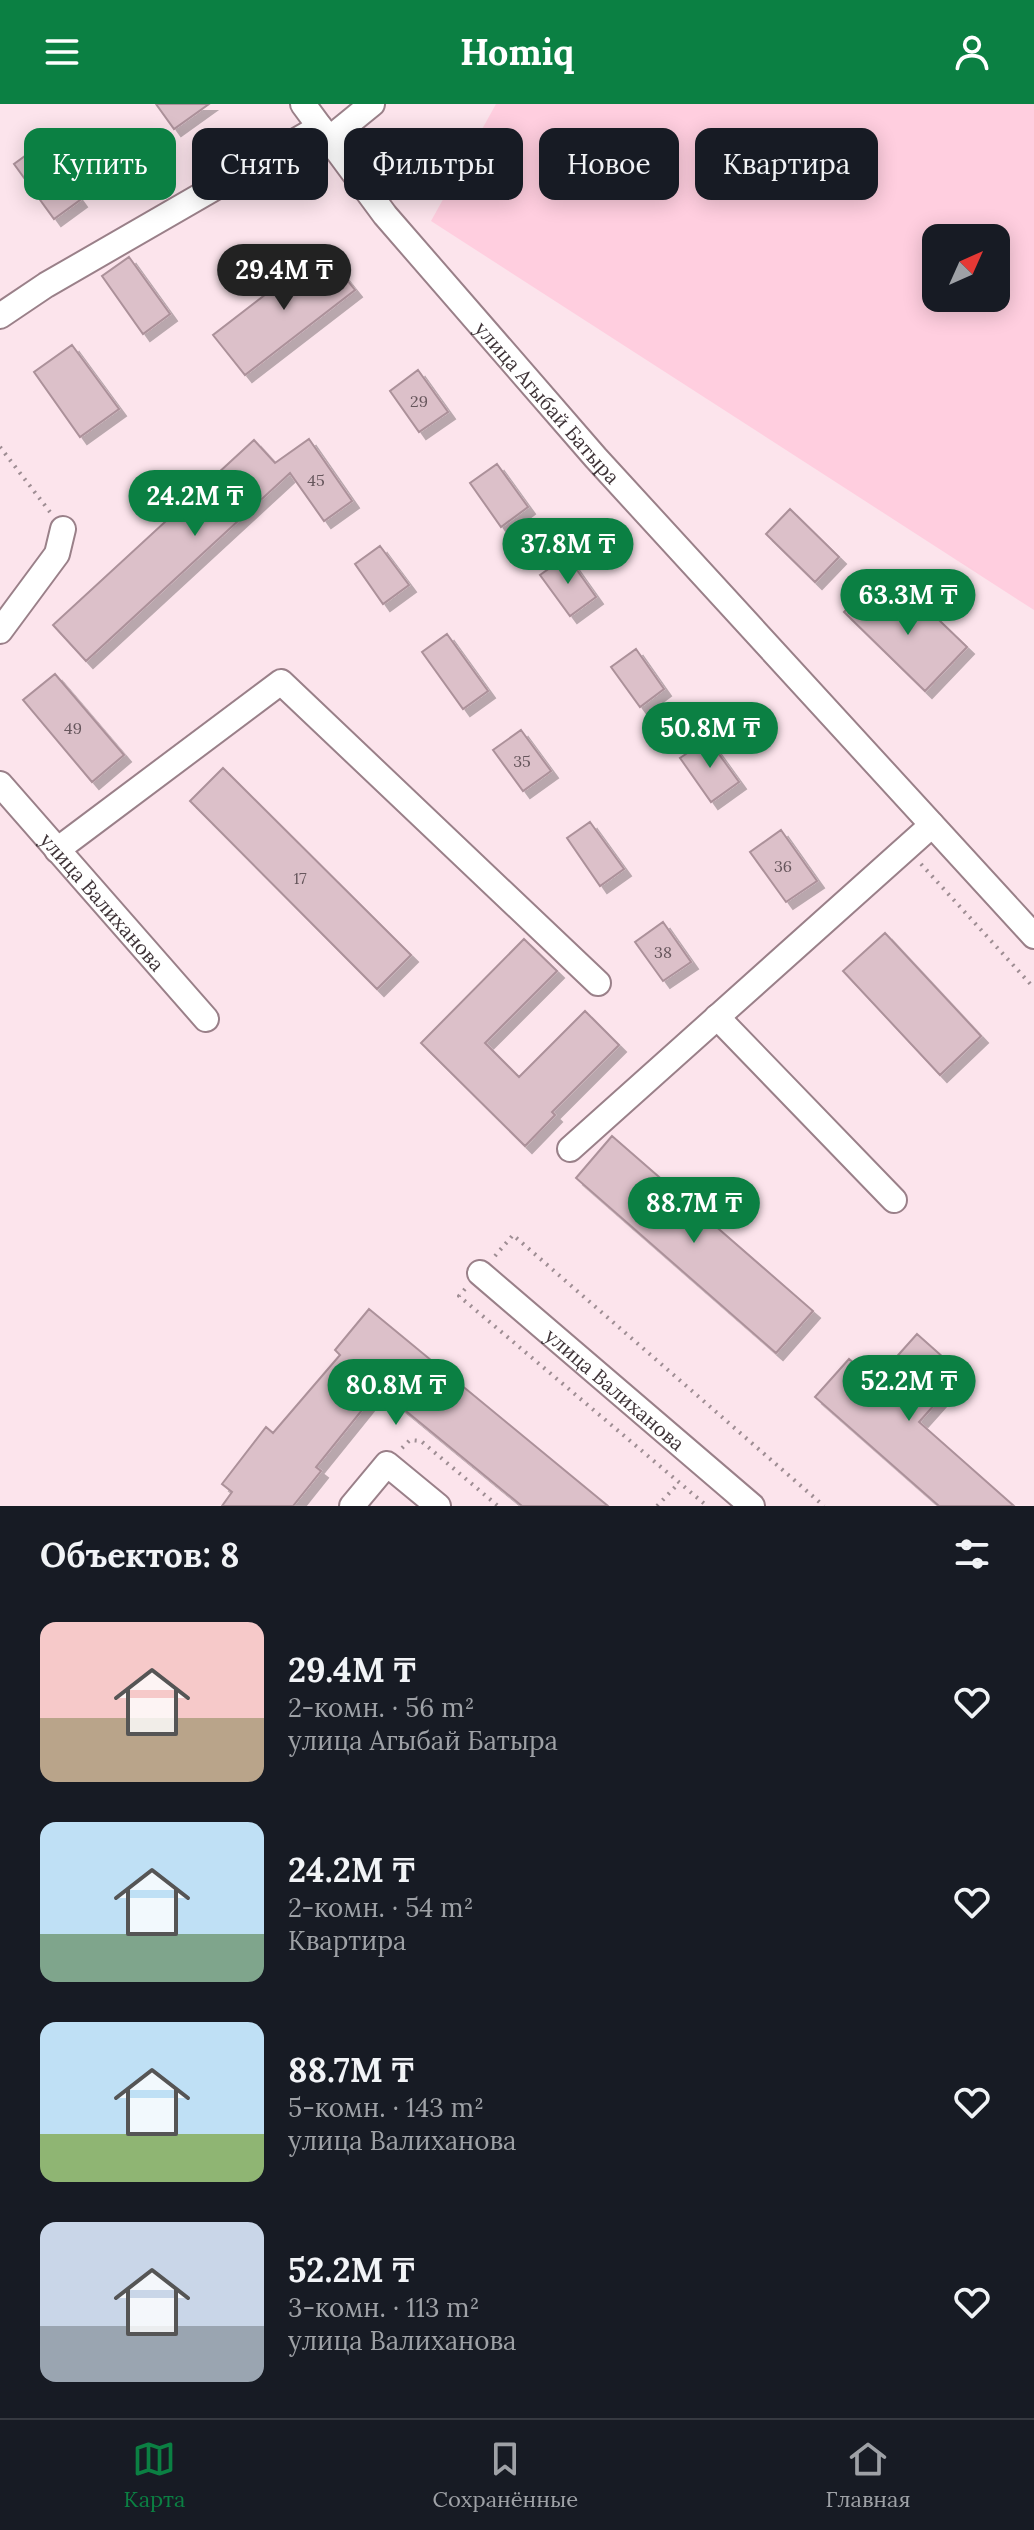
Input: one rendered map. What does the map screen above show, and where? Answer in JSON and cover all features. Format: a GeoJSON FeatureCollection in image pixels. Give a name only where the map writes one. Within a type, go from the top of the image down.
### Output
{"type":"FeatureCollection","features":[{"type":"Feature","properties":{"kind":"street","name":"улица Агыбай Батыра"},"geometry":{"type":"LineString","coordinates":[[303,104],[320,128]]}},
{"type":"Feature","properties":{"kind":"street"},"geometry":{"type":"LineString","coordinates":[[328,131],[372,104]]}},
{"type":"Feature","properties":{"kind":"street","name":"улица Агыбай Батыра"},"geometry":{"type":"LineString","coordinates":[[328,138],[385,215],[596,458],[1034,936]]}},
{"type":"Feature","properties":{"kind":"street"},"geometry":{"type":"LineString","coordinates":[[0,316],[46,285],[201,200]]}},
{"type":"Feature","properties":{"kind":"street"},"geometry":{"type":"LineString","coordinates":[[0,631],[57,554],[63,529]]}},
{"type":"Feature","properties":{"kind":"street"},"geometry":{"type":"LineString","coordinates":[[57,850],[281,682],[598,983]]}},
{"type":"Feature","properties":{"kind":"street","name":"улица Валиханова"},"geometry":{"type":"LineString","coordinates":[[0,784],[206,1019]]}},
{"type":"Feature","properties":{"kind":"street"},"geometry":{"type":"LineString","coordinates":[[570,1149],[932,825]]}},
{"type":"Feature","properties":{"kind":"street"},"geometry":{"type":"LineString","coordinates":[[717,1017],[894,1200]]}},
{"type":"Feature","properties":{"kind":"street","name":"улица Валиханова"},"geometry":{"type":"LineString","coordinates":[[480,1273],[752,1506]]}},
{"type":"Feature","properties":{"kind":"street"},"geometry":{"type":"LineString","coordinates":[[352,1506],[387,1464],[438,1506]]}},
{"type":"Feature","properties":{"kind":"path"},"geometry":{"type":"LineString","coordinates":[[0,447],[63,529]]}},
{"type":"Feature","properties":{"kind":"path"},"geometry":{"type":"LineString","coordinates":[[906,848],[1034,988]]}},
{"type":"Feature","properties":{"kind":"path"},"geometry":{"type":"LineString","coordinates":[[707,1506],[459,1296],[513,1235],[817,1504],[824,1506]]}},
{"type":"Feature","properties":{"kind":"path"},"geometry":{"type":"LineString","coordinates":[[387,1464],[410,1440],[421,1441],[498,1506]]}},
{"type":"Feature","properties":{"kind":"path"},"geometry":{"type":"LineString","coordinates":[[657,1506],[679,1483]]}},
{"type":"Feature","properties":{"kind":"shaded area"},"geometry":{"type":"Polygon","coordinates":[[[496,104],[1034,104],[1034,610],[431,221],[443,200],[523,200],[523,128],[483,128],[496,104]]]}},
{"type":"Feature","properties":{"kind":"building"},"geometry":{"type":"Polygon","coordinates":[[[156,104],[209,104],[175,128],[156,104]]]}},
{"type":"Feature","properties":{"kind":"building"},"geometry":{"type":"Polygon","coordinates":[[[24,157],[24,178],[14,164],[24,157]]]}},
{"type":"Feature","properties":{"kind":"building"},"geometry":{"type":"Polygon","coordinates":[[[40,200],[80,200],[54,219],[40,200]]]}},
{"type":"Feature","properties":{"kind":"building"},"geometry":{"type":"Polygon","coordinates":[[[323,250],[355,290],[245,375],[213,335],[323,250]]]}},
{"type":"Feature","properties":{"kind":"building"},"geometry":{"type":"Polygon","coordinates":[[[129,257],[170,314],[143,334],[102,276],[129,257]]]}},
{"type":"Feature","properties":{"kind":"building"},"geometry":{"type":"Polygon","coordinates":[[[72,345],[119,409],[80,437],[34,372],[72,345]]]}},
{"type":"Feature","properties":{"kind":"building"},"geometry":{"type":"Polygon","coordinates":[[[418,370],[448,412],[419,432],[390,391],[418,370]]]}},
{"type":"Feature","properties":{"kind":"building"},"geometry":{"type":"Polygon","coordinates":[[[309,439],[352,501],[324,521],[290,473],[86,661],[53,625],[254,440],[275,463],[309,439]]]}},
{"type":"Feature","properties":{"kind":"building"},"geometry":{"type":"Polygon","coordinates":[[[497,464],[528,507],[501,527],[470,483],[497,464]]]}},
{"type":"Feature","properties":{"kind":"building"},"geometry":{"type":"Polygon","coordinates":[[[790,509],[839,557],[815,582],[766,534],[790,509]]]}},
{"type":"Feature","properties":{"kind":"building"},"geometry":{"type":"Polygon","coordinates":[[[380,546],[409,585],[383,604],[355,564],[380,546]]]}},
{"type":"Feature","properties":{"kind":"building"},"geometry":{"type":"Polygon","coordinates":[[[567,556],[596,597],[570,616],[540,575],[567,556]]]}},
{"type":"Feature","properties":{"kind":"building"},"geometry":{"type":"Polygon","coordinates":[[[867,588],[896,616],[915,597],[967,647],[925,691],[844,612],[867,588]]]}},
{"type":"Feature","properties":{"kind":"building"},"geometry":{"type":"Polygon","coordinates":[[[447,634],[488,691],[463,709],[422,652],[447,634]]]}},
{"type":"Feature","properties":{"kind":"building"},"geometry":{"type":"Polygon","coordinates":[[[636,649],[664,689],[640,707],[611,667],[636,649]]]}},
{"type":"Feature","properties":{"kind":"building"},"geometry":{"type":"Polygon","coordinates":[[[55,674],[124,755],[92,782],[23,700],[55,674]]]}},
{"type":"Feature","properties":{"kind":"building"},"geometry":{"type":"Polygon","coordinates":[[[521,730],[551,771],[523,791],[493,750],[521,730]]]}},
{"type":"Feature","properties":{"kind":"building"},"geometry":{"type":"Polygon","coordinates":[[[708,739],[739,782],[711,802],[680,758],[708,739]]]}},
{"type":"Feature","properties":{"kind":"building"},"geometry":{"type":"Polygon","coordinates":[[[223,768],[411,955],[377,989],[190,801],[223,768]]]}},
{"type":"Feature","properties":{"kind":"building"},"geometry":{"type":"Polygon","coordinates":[[[590,822],[624,869],[600,886],[567,838],[590,822]]]}},
{"type":"Feature","properties":{"kind":"building"},"geometry":{"type":"Polygon","coordinates":[[[781,830],[817,881],[786,902],[750,852],[781,830]]]}},
{"type":"Feature","properties":{"kind":"building"},"geometry":{"type":"Polygon","coordinates":[[[663,922],[691,962],[663,981],[635,942],[663,922]]]}},
{"type":"Feature","properties":{"kind":"building"},"geometry":{"type":"Polygon","coordinates":[[[885,933],[981,1036],[940,1075],[843,971],[885,933]]]}},
{"type":"Feature","properties":{"kind":"building"},"geometry":{"type":"Polygon","coordinates":[[[524,939],[557,971],[485,1043],[519,1077],[585,1011],[619,1045],[552,1112],[555,1115],[525,1146],[421,1043],[524,939]]]}},
{"type":"Feature","properties":{"kind":"building"},"geometry":{"type":"Polygon","coordinates":[[[612,1136],[813,1311],[776,1353],[576,1178],[612,1136]]]}},
{"type":"Feature","properties":{"kind":"building"},"geometry":{"type":"Polygon","coordinates":[[[369,1309],[608,1506],[522,1506],[379,1389],[316,1467],[321,1471],[293,1506],[222,1506],[232,1492],[222,1484],[266,1427],[273,1433],[340,1355],[335,1350],[369,1309]]]}},
{"type":"Feature","properties":{"kind":"building"},"geometry":{"type":"Polygon","coordinates":[[[917,1334],[962,1374],[919,1422],[1014,1506],[939,1506],[815,1397],[849,1359],[875,1381],[917,1334]]]}}]}
